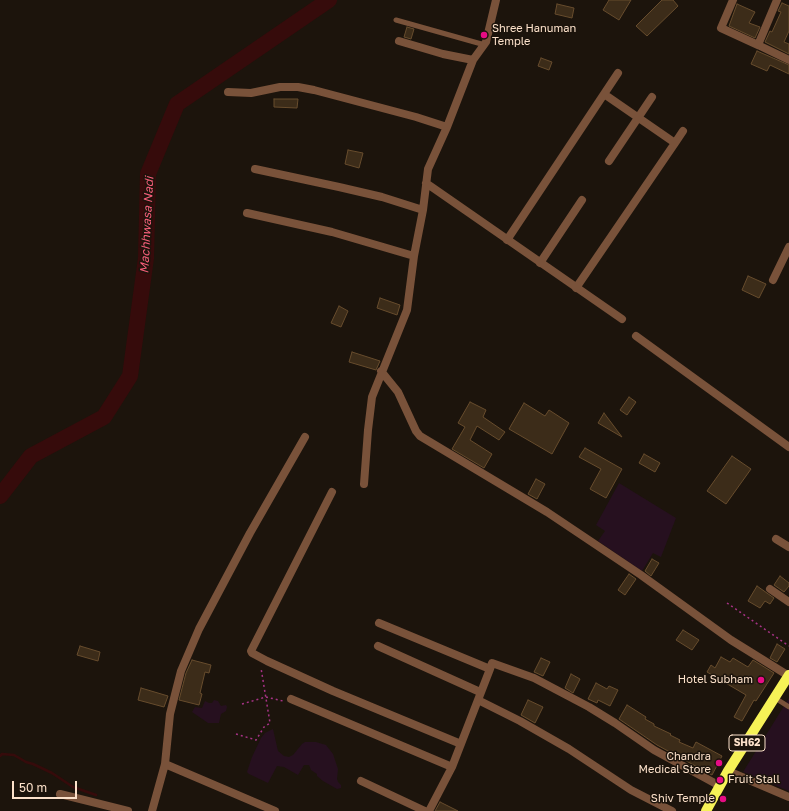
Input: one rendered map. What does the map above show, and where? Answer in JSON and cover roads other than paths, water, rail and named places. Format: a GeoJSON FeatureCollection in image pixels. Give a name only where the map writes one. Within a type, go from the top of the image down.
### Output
{"type":"FeatureCollection","features":[{"type":"Feature","properties":{"kind":"main road","name":"SH62"},"geometry":{"type":"LineString","coordinates":[[706,811],[728,771],[789,676]]}},
{"type":"Feature","properties":{"kind":"street"},"geometry":{"type":"LineString","coordinates":[[364,484],[372,397],[407,310],[428,170],[447,127],[473,60],[485,45],[496,0]]}},
{"type":"Feature","properties":{"kind":"street"},"geometry":{"type":"LineString","coordinates":[[733,0],[721,28],[789,60]]}},
{"type":"Feature","properties":{"kind":"street"},"geometry":{"type":"LineString","coordinates":[[758,45],[777,0]]}},
{"type":"Feature","properties":{"kind":"street"},"geometry":{"type":"LineString","coordinates":[[399,41],[443,54],[473,60]]}},
{"type":"Feature","properties":{"kind":"street"},"geometry":{"type":"LineString","coordinates":[[507,240],[618,72]]}},
{"type":"Feature","properties":{"kind":"street"},"geometry":{"type":"LineString","coordinates":[[228,92],[251,93],[280,87],[298,87],[416,117],[447,127]]}},
{"type":"Feature","properties":{"kind":"street"},"geometry":{"type":"LineString","coordinates":[[604,94],[676,143]]}},
{"type":"Feature","properties":{"kind":"street"},"geometry":{"type":"LineString","coordinates":[[609,161],[652,97]]}},
{"type":"Feature","properties":{"kind":"street"},"geometry":{"type":"LineString","coordinates":[[576,288],[683,131]]}},
{"type":"Feature","properties":{"kind":"street"},"geometry":{"type":"LineString","coordinates":[[255,169],[382,197],[423,210]]}},
{"type":"Feature","properties":{"kind":"street"},"geometry":{"type":"LineString","coordinates":[[426,184],[622,319]]}},
{"type":"Feature","properties":{"kind":"street"},"geometry":{"type":"LineString","coordinates":[[540,263],[582,200]]}},
{"type":"Feature","properties":{"kind":"street"},"geometry":{"type":"LineString","coordinates":[[247,213],[332,232],[414,256]]}},
{"type":"Feature","properties":{"kind":"street"},"geometry":{"type":"LineString","coordinates":[[773,280],[789,247]]}},
{"type":"Feature","properties":{"kind":"street"},"geometry":{"type":"LineString","coordinates":[[636,336],[789,447]]}},
{"type":"Feature","properties":{"kind":"street"},"geometry":{"type":"LineString","coordinates":[[381,372],[398,392],[416,431],[420,436],[547,512],[641,575],[731,640],[789,676]]}},
{"type":"Feature","properties":{"kind":"street"},"geometry":{"type":"LineString","coordinates":[[152,811],[165,764],[170,714],[181,671],[203,622],[250,533],[305,437]]}},
{"type":"Feature","properties":{"kind":"street"},"geometry":{"type":"LineString","coordinates":[[332,492],[251,651],[253,654],[333,691],[461,744]]}},
{"type":"Feature","properties":{"kind":"street"},"geometry":{"type":"LineString","coordinates":[[776,539],[789,547]]}},
{"type":"Feature","properties":{"kind":"street"},"geometry":{"type":"LineString","coordinates":[[770,589],[789,602]]}},
{"type":"Feature","properties":{"kind":"street"},"geometry":{"type":"LineString","coordinates":[[379,623],[490,669]]}},
{"type":"Feature","properties":{"kind":"street"},"geometry":{"type":"LineString","coordinates":[[378,646],[480,692]]}},
{"type":"Feature","properties":{"kind":"street"},"geometry":{"type":"LineString","coordinates":[[428,811],[452,767],[492,663],[534,678],[589,707],[654,750],[720,786]]}},
{"type":"Feature","properties":{"kind":"street"},"geometry":{"type":"LineString","coordinates":[[293,700],[452,767]]}},
{"type":"Feature","properties":{"kind":"street"},"geometry":{"type":"LineString","coordinates":[[478,700],[520,721],[568,749],[631,790],[672,811]]}},
{"type":"Feature","properties":{"kind":"street"},"geometry":{"type":"LineString","coordinates":[[165,764],[275,811]]}},
{"type":"Feature","properties":{"kind":"street"},"geometry":{"type":"LineString","coordinates":[[728,771],[789,797]]}},
{"type":"Feature","properties":{"kind":"street"},"geometry":{"type":"LineString","coordinates":[[360,781],[425,811]]}},
{"type":"Feature","properties":{"kind":"street"},"geometry":{"type":"LineString","coordinates":[[60,794],[128,811]]}},
{"type":"Feature","properties":{"kind":"lane"},"geometry":{"type":"LineString","coordinates":[[396,20],[485,45]]}},
{"type":"Feature","properties":{"kind":"lane"},"geometry":{"type":"LineString","coordinates":[[774,698],[789,707]]}},
{"type":"Feature","properties":{"kind":"waterway","name":"Machhwasa Nadi"},"geometry":{"type":"LineString","coordinates":[[0,496],[31,456],[104,417],[130,376],[146,258],[148,174],[177,104],[329,0]]}},
{"type":"Feature","properties":{"kind":"waterway"},"geometry":{"type":"LineString","coordinates":[[0,756],[2,754],[14,755],[52,773],[73,787],[96,795]]}},
{"type":"Feature","properties":{"kind":"place","name":"Shree Hanuman Temple"},"geometry":{"type":"Point","coordinates":[484,35]}},
{"type":"Feature","properties":{"kind":"place","name":"Hotel Subham"},"geometry":{"type":"Point","coordinates":[761,680]}},
{"type":"Feature","properties":{"kind":"place","name":"Chandra Medical Store"},"geometry":{"type":"Point","coordinates":[719,763]}},
{"type":"Feature","properties":{"kind":"place","name":"Fruit Stall"},"geometry":{"type":"Point","coordinates":[720,780]}},
{"type":"Feature","properties":{"kind":"place","name":"Shiv Temple"},"geometry":{"type":"Point","coordinates":[723,799]}}]}
